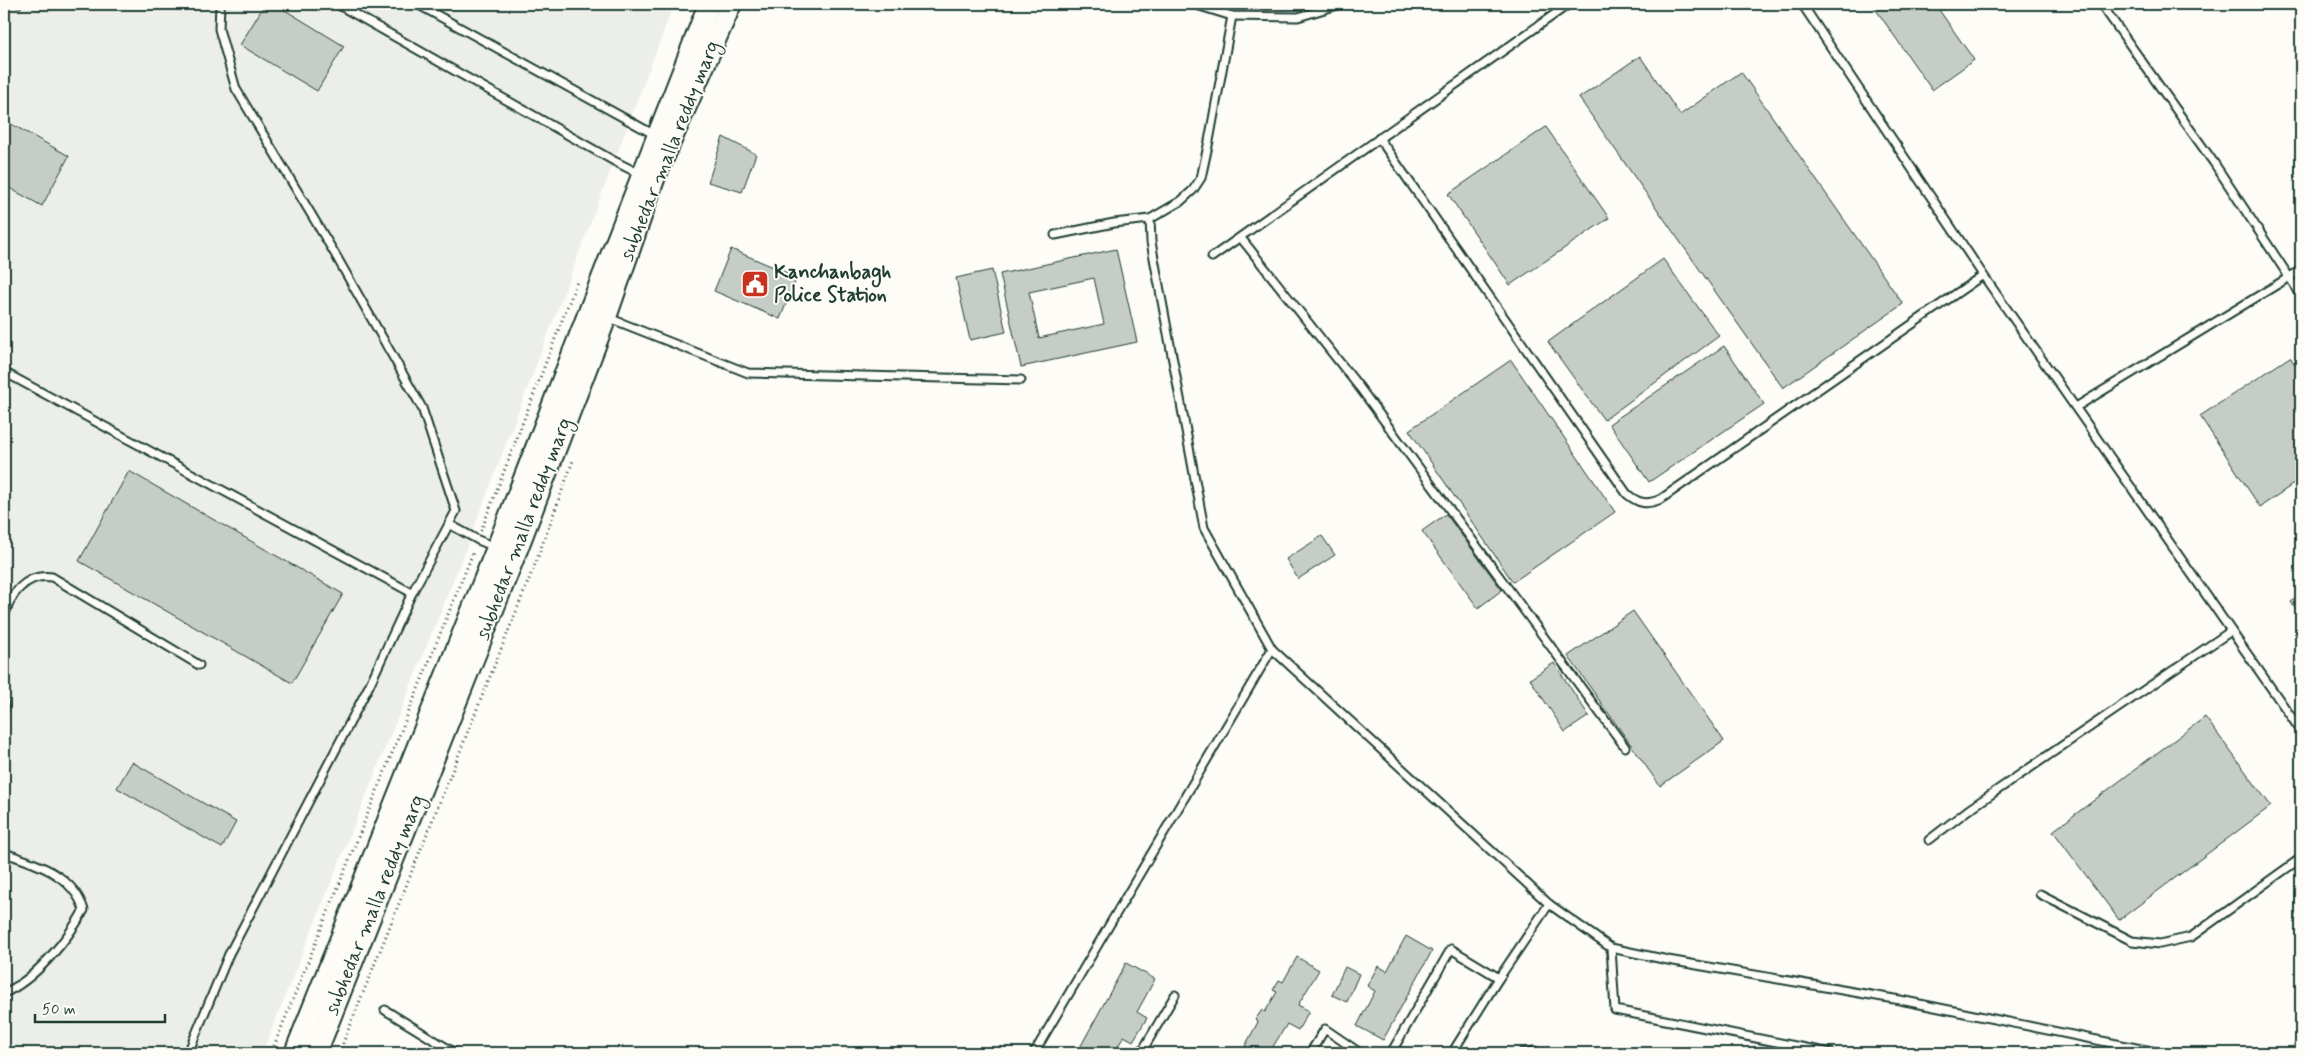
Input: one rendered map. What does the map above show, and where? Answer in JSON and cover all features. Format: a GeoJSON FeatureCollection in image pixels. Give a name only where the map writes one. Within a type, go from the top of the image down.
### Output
{"type":"FeatureCollection","features":[{"type":"Feature","properties":{"kind":"main road","name":"subhedar malla reddy marg"},"geometry":{"type":"LineString","coordinates":[[664,140],[709,4]]}},
{"type":"Feature","properties":{"kind":"main road","name":"subhedar malla reddy marg"},"geometry":{"type":"LineString","coordinates":[[295,1053],[648,177],[664,140],[731,4]]}},
{"type":"Feature","properties":{"kind":"main road","name":"subhedar malla reddy marg"},"geometry":{"type":"LineString","coordinates":[[316,1053],[513,562],[606,317],[648,177]]}},
{"type":"Feature","properties":{"kind":"lane"},"geometry":{"type":"LineString","coordinates":[[188,1053],[229,954],[369,686],[412,593],[456,511],[422,408],[336,254],[236,90],[219,28],[220,4]]}},
{"type":"Feature","properties":{"kind":"lane"},"geometry":{"type":"LineString","coordinates":[[337,4],[614,161],[648,177]]}},
{"type":"Feature","properties":{"kind":"lane"},"geometry":{"type":"LineString","coordinates":[[417,4],[664,140]]}},
{"type":"Feature","properties":{"kind":"lane"},"geometry":{"type":"LineString","coordinates":[[1193,4],[1232,16],[1298,17],[1341,4]]}},
{"type":"Feature","properties":{"kind":"lane"},"geometry":{"type":"LineString","coordinates":[[1212,257],[1568,4]]}},
{"type":"Feature","properties":{"kind":"lane"},"geometry":{"type":"LineString","coordinates":[[1802,4],[1983,275],[2301,730]]}},
{"type":"Feature","properties":{"kind":"lane"},"geometry":{"type":"LineString","coordinates":[[2100,4],[2214,163],[2301,295]]}},
{"type":"Feature","properties":{"kind":"lane"},"geometry":{"type":"LineString","coordinates":[[1055,234],[1114,223],[1150,219],[1182,201],[1201,178],[1210,141],[1232,16]]}},
{"type":"Feature","properties":{"kind":"lane"},"geometry":{"type":"LineString","coordinates":[[1379,138],[1627,494],[1636,502],[1650,504],[1661,499],[1983,275]]}},
{"type":"Feature","properties":{"kind":"lane"},"geometry":{"type":"LineString","coordinates":[[1150,219],[1151,242],[1204,528],[1272,649],[1549,904],[1611,948],[1668,960],[1900,1000],[2161,1053]]}},
{"type":"Feature","properties":{"kind":"lane"},"geometry":{"type":"LineString","coordinates":[[1240,238],[1360,388],[1626,747]]}},
{"type":"Feature","properties":{"kind":"lane"},"geometry":{"type":"LineString","coordinates":[[2076,407],[2301,270]]}},
{"type":"Feature","properties":{"kind":"lane"},"geometry":{"type":"LineString","coordinates":[[606,317],[748,373],[1021,380]]}},
{"type":"Feature","properties":{"kind":"lane"},"geometry":{"type":"LineString","coordinates":[[4,372],[412,593]]}},
{"type":"Feature","properties":{"kind":"lane"},"geometry":{"type":"LineString","coordinates":[[449,524],[497,548]]}},
{"type":"Feature","properties":{"kind":"lane"},"geometry":{"type":"LineString","coordinates":[[4,618],[13,597],[21,586],[30,579],[41,575],[52,577],[199,665]]}},
{"type":"Feature","properties":{"kind":"lane"},"geometry":{"type":"LineString","coordinates":[[1928,840],[1968,810],[2231,631]]}},
{"type":"Feature","properties":{"kind":"lane"},"geometry":{"type":"LineString","coordinates":[[1034,1053],[1272,649]]}},
{"type":"Feature","properties":{"kind":"lane"},"geometry":{"type":"LineString","coordinates":[[4,703],[4,711]]}},
{"type":"Feature","properties":{"kind":"lane"},"geometry":{"type":"LineString","coordinates":[[4,852],[34,862],[68,882],[80,897],[84,910],[76,924],[45,963],[4,993]]}},
{"type":"Feature","properties":{"kind":"lane"},"geometry":{"type":"LineString","coordinates":[[2040,894],[2132,941],[2160,944],[2191,937],[2301,858]]}},
{"type":"Feature","properties":{"kind":"lane"},"geometry":{"type":"LineString","coordinates":[[1452,1053],[1499,978],[1549,904]]}},
{"type":"Feature","properties":{"kind":"lane"},"geometry":{"type":"LineString","coordinates":[[1611,948],[1614,1010],[1831,1053]]}},
{"type":"Feature","properties":{"kind":"lane"},"geometry":{"type":"LineString","coordinates":[[1391,1053],[1451,949],[1499,978]]}},
{"type":"Feature","properties":{"kind":"lane"},"geometry":{"type":"LineString","coordinates":[[1141,1053],[1175,995]]}},
{"type":"Feature","properties":{"kind":"lane"},"geometry":{"type":"LineString","coordinates":[[385,1010],[456,1053]]}},
{"type":"Feature","properties":{"kind":"lane"},"geometry":{"type":"LineString","coordinates":[[1310,1053],[1325,1029],[1360,1053]]}},
{"type":"Feature","properties":{"kind":"lane"},"geometry":{"type":"LineString","coordinates":[[1522,1053],[1535,1051],[1538,1053]]}},
{"type":"Feature","properties":{"kind":"path"},"geometry":{"type":"LineString","coordinates":[[274,1046],[478,540],[578,279]]}},
{"type":"Feature","properties":{"kind":"path"},"geometry":{"type":"LineString","coordinates":[[339,1053],[536,562],[576,452]]}},
{"type":"Feature","properties":{"kind":"shaded area"},"geometry":{"type":"Polygon","coordinates":[[[4,4],[674,4],[469,541],[262,1053],[4,1053],[4,4]]]}},
{"type":"Feature","properties":{"kind":"building"},"geometry":{"type":"Polygon","coordinates":[[[11,4],[23,4],[20,9],[11,4]]]}},
{"type":"Feature","properties":{"kind":"building"},"geometry":{"type":"Polygon","coordinates":[[[265,4],[275,4],[344,46],[317,91],[240,45],[265,4]]]}},
{"type":"Feature","properties":{"kind":"building"},"geometry":{"type":"Polygon","coordinates":[[[1872,4],[1935,4],[1974,60],[1932,90],[1872,4]]]}},
{"type":"Feature","properties":{"kind":"building"},"geometry":{"type":"Polygon","coordinates":[[[1640,56],[1680,115],[1741,72],[1903,304],[1783,388],[1579,98],[1640,56]]]}},
{"type":"Feature","properties":{"kind":"building"},"geometry":{"type":"Polygon","coordinates":[[[4,120],[69,156],[42,206],[4,185],[4,120]]]}},
{"type":"Feature","properties":{"kind":"building"},"geometry":{"type":"Polygon","coordinates":[[[1546,127],[1609,218],[1510,285],[1448,194],[1546,127]]]}},
{"type":"Feature","properties":{"kind":"building"},"geometry":{"type":"Polygon","coordinates":[[[723,137],[756,154],[742,192],[708,182],[723,137]]]}},
{"type":"Feature","properties":{"kind":"building","name":"Kanchanbagh Police Station"},"geometry":{"type":"Polygon","coordinates":[[[731,249],[797,277],[780,319],[714,291],[731,249]]]}},
{"type":"Feature","properties":{"kind":"building"},"geometry":{"type":"Polygon","coordinates":[[[1116,249],[1137,342],[1021,367],[1000,274],[1116,249]],[[1094,278],[1029,292],[1039,338],[1104,324],[1094,278]]]}},
{"type":"Feature","properties":{"kind":"building"},"geometry":{"type":"Polygon","coordinates":[[[1663,259],[1719,336],[1604,420],[1548,342],[1663,259]]]}},
{"type":"Feature","properties":{"kind":"building"},"geometry":{"type":"Polygon","coordinates":[[[992,270],[1006,332],[970,340],[956,278],[992,270]]]}},
{"type":"Feature","properties":{"kind":"building"},"geometry":{"type":"Polygon","coordinates":[[[1724,346],[1764,404],[1649,482],[1609,424],[1724,346]]]}},
{"type":"Feature","properties":{"kind":"building"},"geometry":{"type":"Polygon","coordinates":[[[2290,357],[2301,374],[2301,479],[2260,507],[2200,416],[2290,357]]]}},
{"type":"Feature","properties":{"kind":"building"},"geometry":{"type":"Polygon","coordinates":[[[1511,360],[1615,512],[1513,582],[1409,430],[1511,360]]]}},
{"type":"Feature","properties":{"kind":"building"},"geometry":{"type":"Polygon","coordinates":[[[129,471],[343,594],[292,683],[79,561],[129,471]]]}},
{"type":"Feature","properties":{"kind":"building"},"geometry":{"type":"Polygon","coordinates":[[[1446,514],[1502,590],[1478,608],[1422,531],[1446,514]]]}},
{"type":"Feature","properties":{"kind":"building"},"geometry":{"type":"Polygon","coordinates":[[[1322,536],[1335,555],[1298,579],[1286,559],[1322,536]]]}},
{"type":"Feature","properties":{"kind":"building"},"geometry":{"type":"Polygon","coordinates":[[[2301,595],[2301,617],[2291,602],[2301,595]]]}},
{"type":"Feature","properties":{"kind":"building"},"geometry":{"type":"Polygon","coordinates":[[[1633,611],[1724,741],[1660,786],[1568,656],[1633,611]]]}},
{"type":"Feature","properties":{"kind":"building"},"geometry":{"type":"Polygon","coordinates":[[[1554,663],[1589,716],[1565,732],[1530,679],[1554,663]]]}},
{"type":"Feature","properties":{"kind":"building"},"geometry":{"type":"Polygon","coordinates":[[[2205,717],[2271,806],[2119,920],[2053,831],[2205,717]]]}},
{"type":"Feature","properties":{"kind":"building"},"geometry":{"type":"Polygon","coordinates":[[[132,762],[236,822],[222,848],[117,788],[132,762]]]}},
{"type":"Feature","properties":{"kind":"building"},"geometry":{"type":"Polygon","coordinates":[[[1406,936],[1432,951],[1383,1040],[1357,1026],[1375,991],[1367,986],[1378,966],[1387,971],[1406,936]]]}},
{"type":"Feature","properties":{"kind":"building"},"geometry":{"type":"Polygon","coordinates":[[[1297,957],[1319,970],[1298,1005],[1309,1011],[1298,1030],[1287,1024],[1269,1053],[1257,1053],[1245,1046],[1258,1022],[1255,1020],[1262,1010],[1265,1012],[1277,992],[1273,990],[1279,980],[1283,982],[1297,957]]]}},
{"type":"Feature","properties":{"kind":"building"},"geometry":{"type":"Polygon","coordinates":[[[1126,963],[1155,979],[1137,1012],[1147,1018],[1133,1041],[1124,1036],[1114,1053],[1077,1053],[1126,963]]]}},
{"type":"Feature","properties":{"kind":"building"},"geometry":{"type":"Polygon","coordinates":[[[1345,967],[1359,974],[1347,1002],[1332,995],[1345,967]]]}},
{"type":"Feature","properties":{"kind":"building"},"geometry":{"type":"Polygon","coordinates":[[[1756,1051],[1777,1053],[1756,1053],[1756,1051]]]}},
{"type":"Feature","properties":{"kind":"place","name":"Kanchanbagh Police Station"},"geometry":{"type":"Point","coordinates":[755,284]}}]}
